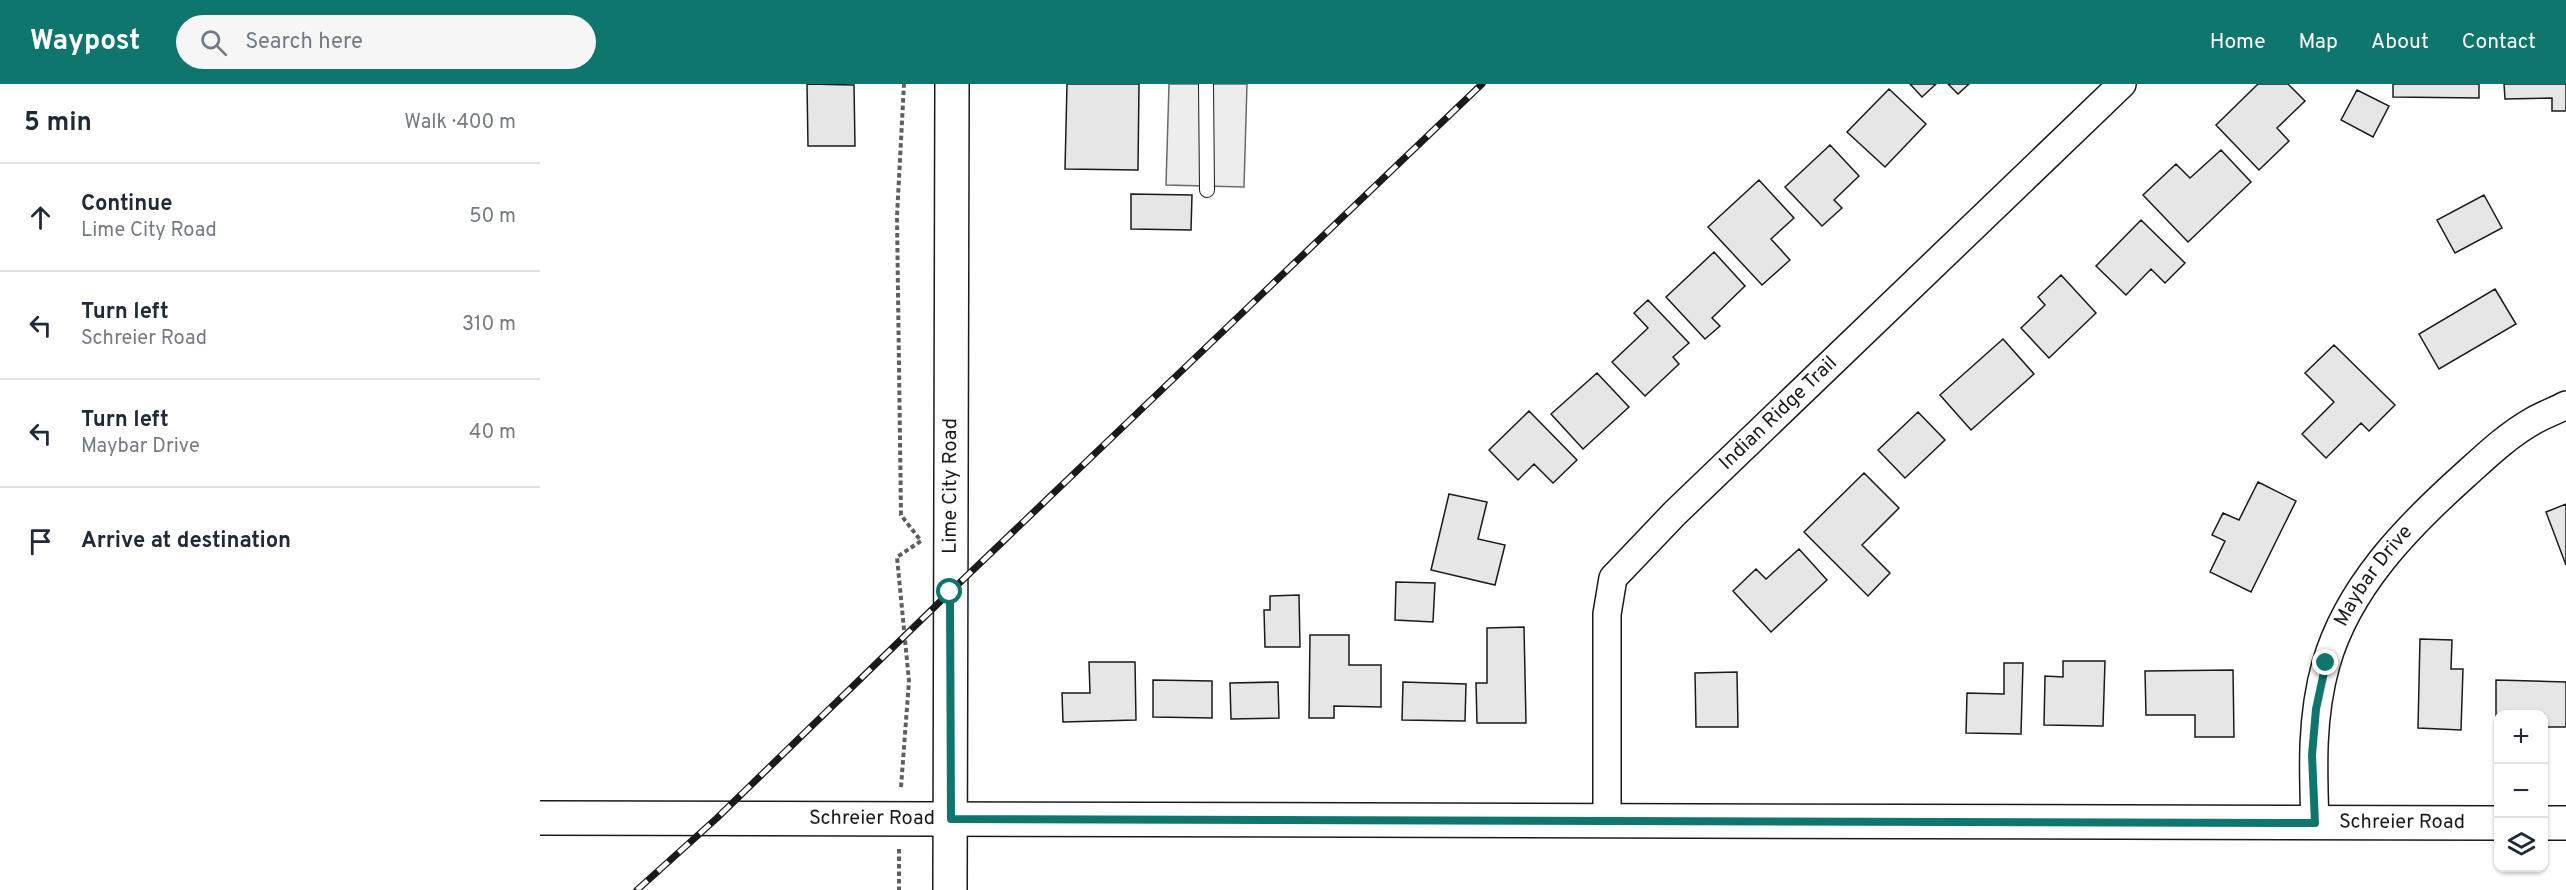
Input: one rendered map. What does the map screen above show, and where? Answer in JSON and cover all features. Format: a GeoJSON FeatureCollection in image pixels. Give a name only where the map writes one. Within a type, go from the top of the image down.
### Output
{"type":"FeatureCollection","features":[{"type":"Feature","properties":{"kind":"street","name":"Lime City Road"},"geometry":{"type":"LineString","coordinates":[[950,890],[949,504],[952,84]]}},
{"type":"Feature","properties":{"kind":"street","name":"Indian Ridge Trail"},"geometry":{"type":"LineString","coordinates":[[1607,820],[1607,614],[1613,578],[1675,513],[2122,84]]}},
{"type":"Feature","properties":{"kind":"street","name":"Maybar Drive"},"geometry":{"type":"LineString","coordinates":[[2315,823],[2312,755],[2316,709],[2326,663],[2339,631],[2366,581],[2394,544],[2478,463],[2533,421],[2566,405]]}},
{"type":"Feature","properties":{"kind":"street","name":"Schreier Road"},"geometry":{"type":"LineString","coordinates":[[540,818],[2494,823]]}},
{"type":"Feature","properties":{"kind":"street"},"geometry":{"type":"LineString","coordinates":[[2548,823],[2566,823]]}},
{"type":"Feature","properties":{"kind":"lane"},"geometry":{"type":"LineString","coordinates":[[1206,84],[1207,190]]}},
{"type":"Feature","properties":{"kind":"path"},"geometry":{"type":"LineString","coordinates":[[899,890],[898,819],[909,681],[897,556],[921,541],[901,514],[897,216],[904,84]]}},
{"type":"Feature","properties":{"kind":"shaded area"},"geometry":{"type":"Polygon","coordinates":[[[1169,84],[1247,84],[1244,187],[1166,185],[1169,84]]]}},
{"type":"Feature","properties":{"kind":"building"},"geometry":{"type":"Polygon","coordinates":[[[807,84],[854,85],[855,146],[808,146],[807,84]]]}},
{"type":"Feature","properties":{"kind":"building"},"geometry":{"type":"Polygon","coordinates":[[[1067,84],[1139,84],[1138,170],[1065,169],[1067,84]]]}},
{"type":"Feature","properties":{"kind":"building"},"geometry":{"type":"Polygon","coordinates":[[[1910,84],[1936,84],[1922,97],[1910,84]]]}},
{"type":"Feature","properties":{"kind":"building"},"geometry":{"type":"Polygon","coordinates":[[[1948,84],[1969,84],[1958,94],[1948,84]]]}},
{"type":"Feature","properties":{"kind":"building"},"geometry":{"type":"Polygon","coordinates":[[[2258,84],[2288,84],[2305,101],[2277,128],[2289,141],[2259,170],[2216,125],[2258,84]]]}},
{"type":"Feature","properties":{"kind":"building"},"geometry":{"type":"Polygon","coordinates":[[[2393,84],[2479,84],[2479,98],[2393,97],[2393,84]]]}},
{"type":"Feature","properties":{"kind":"building"},"geometry":{"type":"Polygon","coordinates":[[[2504,84],[2566,84],[2566,111],[2552,111],[2552,98],[2505,99],[2504,84]]]}},
{"type":"Feature","properties":{"kind":"building"},"geometry":{"type":"Polygon","coordinates":[[[1889,89],[1926,124],[1885,167],[1847,132],[1889,89]]]}},
{"type":"Feature","properties":{"kind":"building"},"geometry":{"type":"Polygon","coordinates":[[[2357,90],[2389,106],[2373,137],[2341,120],[2357,90]]]}},
{"type":"Feature","properties":{"kind":"building"},"geometry":{"type":"Polygon","coordinates":[[[1830,145],[1859,176],[1834,200],[1842,208],[1822,226],[1785,187],[1830,145]]]}},
{"type":"Feature","properties":{"kind":"building"},"geometry":{"type":"Polygon","coordinates":[[[2221,150],[2251,182],[2188,242],[2143,195],[2176,164],[2190,178],[2221,150]]]}},
{"type":"Feature","properties":{"kind":"building"},"geometry":{"type":"Polygon","coordinates":[[[1759,180],[1794,218],[1771,239],[1790,260],[1762,285],[1708,227],[1759,180]]]}},
{"type":"Feature","properties":{"kind":"building"},"geometry":{"type":"Polygon","coordinates":[[[1131,194],[1192,195],[1191,230],[1131,229],[1131,194]]]}},
{"type":"Feature","properties":{"kind":"building"},"geometry":{"type":"Polygon","coordinates":[[[2484,195],[2502,228],[2455,253],[2437,220],[2484,195]]]}},
{"type":"Feature","properties":{"kind":"building"},"geometry":{"type":"Polygon","coordinates":[[[2141,220],[2185,263],[2165,283],[2151,269],[2126,295],[2096,266],[2141,220]]]}},
{"type":"Feature","properties":{"kind":"building"},"geometry":{"type":"Polygon","coordinates":[[[1714,252],[1745,286],[1712,318],[1720,326],[1705,339],[1666,297],[1714,252]]]}},
{"type":"Feature","properties":{"kind":"building"},"geometry":{"type":"Polygon","coordinates":[[[2061,275],[2096,313],[2049,358],[2021,328],[2045,305],[2038,297],[2061,275]]]}},
{"type":"Feature","properties":{"kind":"building"},"geometry":{"type":"Polygon","coordinates":[[[2495,289],[2516,324],[2439,369],[2419,334],[2495,289]]]}},
{"type":"Feature","properties":{"kind":"building"},"geometry":{"type":"Polygon","coordinates":[[[1648,300],[1689,343],[1673,357],[1679,364],[1645,396],[1612,362],[1648,328],[1634,313],[1648,300]]]}},
{"type":"Feature","properties":{"kind":"building"},"geometry":{"type":"Polygon","coordinates":[[[2003,339],[2034,374],[1971,430],[1940,395],[2003,339]]]}},
{"type":"Feature","properties":{"kind":"building"},"geometry":{"type":"Polygon","coordinates":[[[2334,345],[2395,405],[2369,431],[2361,423],[2326,458],[2302,434],[2334,402],[2305,373],[2334,345]]]}},
{"type":"Feature","properties":{"kind":"building"},"geometry":{"type":"Polygon","coordinates":[[[1597,373],[1629,407],[1583,449],[1551,414],[1597,373]]]}},
{"type":"Feature","properties":{"kind":"building"},"geometry":{"type":"Polygon","coordinates":[[[1529,411],[1577,460],[1553,483],[1534,464],[1518,480],[1489,450],[1529,411]]]}},
{"type":"Feature","properties":{"kind":"building"},"geometry":{"type":"Polygon","coordinates":[[[1918,412],[1945,440],[1905,478],[1878,450],[1918,412]]]}},
{"type":"Feature","properties":{"kind":"building"},"geometry":{"type":"Polygon","coordinates":[[[1864,473],[1899,508],[1862,545],[1890,573],[1868,596],[1804,532],[1864,473]]]}},
{"type":"Feature","properties":{"kind":"building"},"geometry":{"type":"Polygon","coordinates":[[[2258,482],[2296,501],[2251,592],[2210,572],[2225,541],[2212,535],[2223,513],[2239,520],[2258,482]]]}},
{"type":"Feature","properties":{"kind":"building"},"geometry":{"type":"Polygon","coordinates":[[[1449,494],[1487,502],[1478,539],[1505,545],[1495,585],[1431,570],[1449,494]]]}},
{"type":"Feature","properties":{"kind":"building"},"geometry":{"type":"Polygon","coordinates":[[[2566,504],[2566,565],[2546,512],[2566,504]]]}},
{"type":"Feature","properties":{"kind":"building"},"geometry":{"type":"Polygon","coordinates":[[[1799,549],[1827,580],[1771,632],[1733,591],[1756,569],[1766,579],[1799,549]]]}},
{"type":"Feature","properties":{"kind":"building"},"geometry":{"type":"Polygon","coordinates":[[[1396,582],[1435,583],[1433,622],[1395,620],[1396,582]]]}},
{"type":"Feature","properties":{"kind":"building"},"geometry":{"type":"Polygon","coordinates":[[[1299,595],[1300,647],[1265,647],[1264,610],[1270,610],[1270,596],[1299,595]]]}},
{"type":"Feature","properties":{"kind":"building"},"geometry":{"type":"Polygon","coordinates":[[[1524,627],[1526,723],[1477,723],[1476,683],[1487,683],[1487,628],[1524,627]]]}},
{"type":"Feature","properties":{"kind":"building"},"geometry":{"type":"Polygon","coordinates":[[[1310,635],[1349,635],[1349,665],[1381,665],[1381,707],[1334,706],[1334,718],[1309,718],[1310,635]]]}},
{"type":"Feature","properties":{"kind":"building"},"geometry":{"type":"Polygon","coordinates":[[[2420,639],[2452,640],[2451,669],[2463,669],[2461,730],[2418,728],[2420,639]]]}},
{"type":"Feature","properties":{"kind":"building"},"geometry":{"type":"Polygon","coordinates":[[[2063,661],[2105,661],[2103,726],[2044,725],[2045,676],[2063,677],[2063,661]]]}},
{"type":"Feature","properties":{"kind":"building"},"geometry":{"type":"Polygon","coordinates":[[[1089,662],[1135,662],[1136,720],[1063,722],[1062,693],[1090,693],[1089,662]]]}},
{"type":"Feature","properties":{"kind":"building"},"geometry":{"type":"Polygon","coordinates":[[[2004,663],[2023,663],[2021,734],[1966,733],[1967,693],[2004,694],[2004,663]]]}},
{"type":"Feature","properties":{"kind":"building"},"geometry":{"type":"Polygon","coordinates":[[[2233,670],[2234,737],[2195,737],[2195,715],[2146,715],[2145,671],[2233,670]]]}},
{"type":"Feature","properties":{"kind":"building"},"geometry":{"type":"Polygon","coordinates":[[[1737,672],[1738,727],[1696,727],[1695,673],[1737,672]]]}},
{"type":"Feature","properties":{"kind":"building"},"geometry":{"type":"Polygon","coordinates":[[[1153,680],[1212,681],[1212,718],[1153,717],[1153,680]]]}},
{"type":"Feature","properties":{"kind":"building"},"geometry":{"type":"Polygon","coordinates":[[[2496,680],[2566,682],[2566,727],[2548,727],[2548,710],[2496,710],[2496,680]]]}},
{"type":"Feature","properties":{"kind":"building"},"geometry":{"type":"Polygon","coordinates":[[[1278,682],[1279,718],[1231,719],[1230,683],[1278,682]]]}},
{"type":"Feature","properties":{"kind":"building"},"geometry":{"type":"Polygon","coordinates":[[[1403,682],[1466,684],[1465,721],[1402,720],[1403,682]]]}},
{"type":"Feature","properties":{"kind":"railway"},"geometry":{"type":"LineString","coordinates":[[637,890],[717,818],[1482,84]]}},
{"type":"Feature","properties":{"kind":"route"},"geometry":{"type":"LineString","coordinates":[[950,592],[951,819],[2315,823],[2312,755],[2316,709],[2326,663]]}}]}
